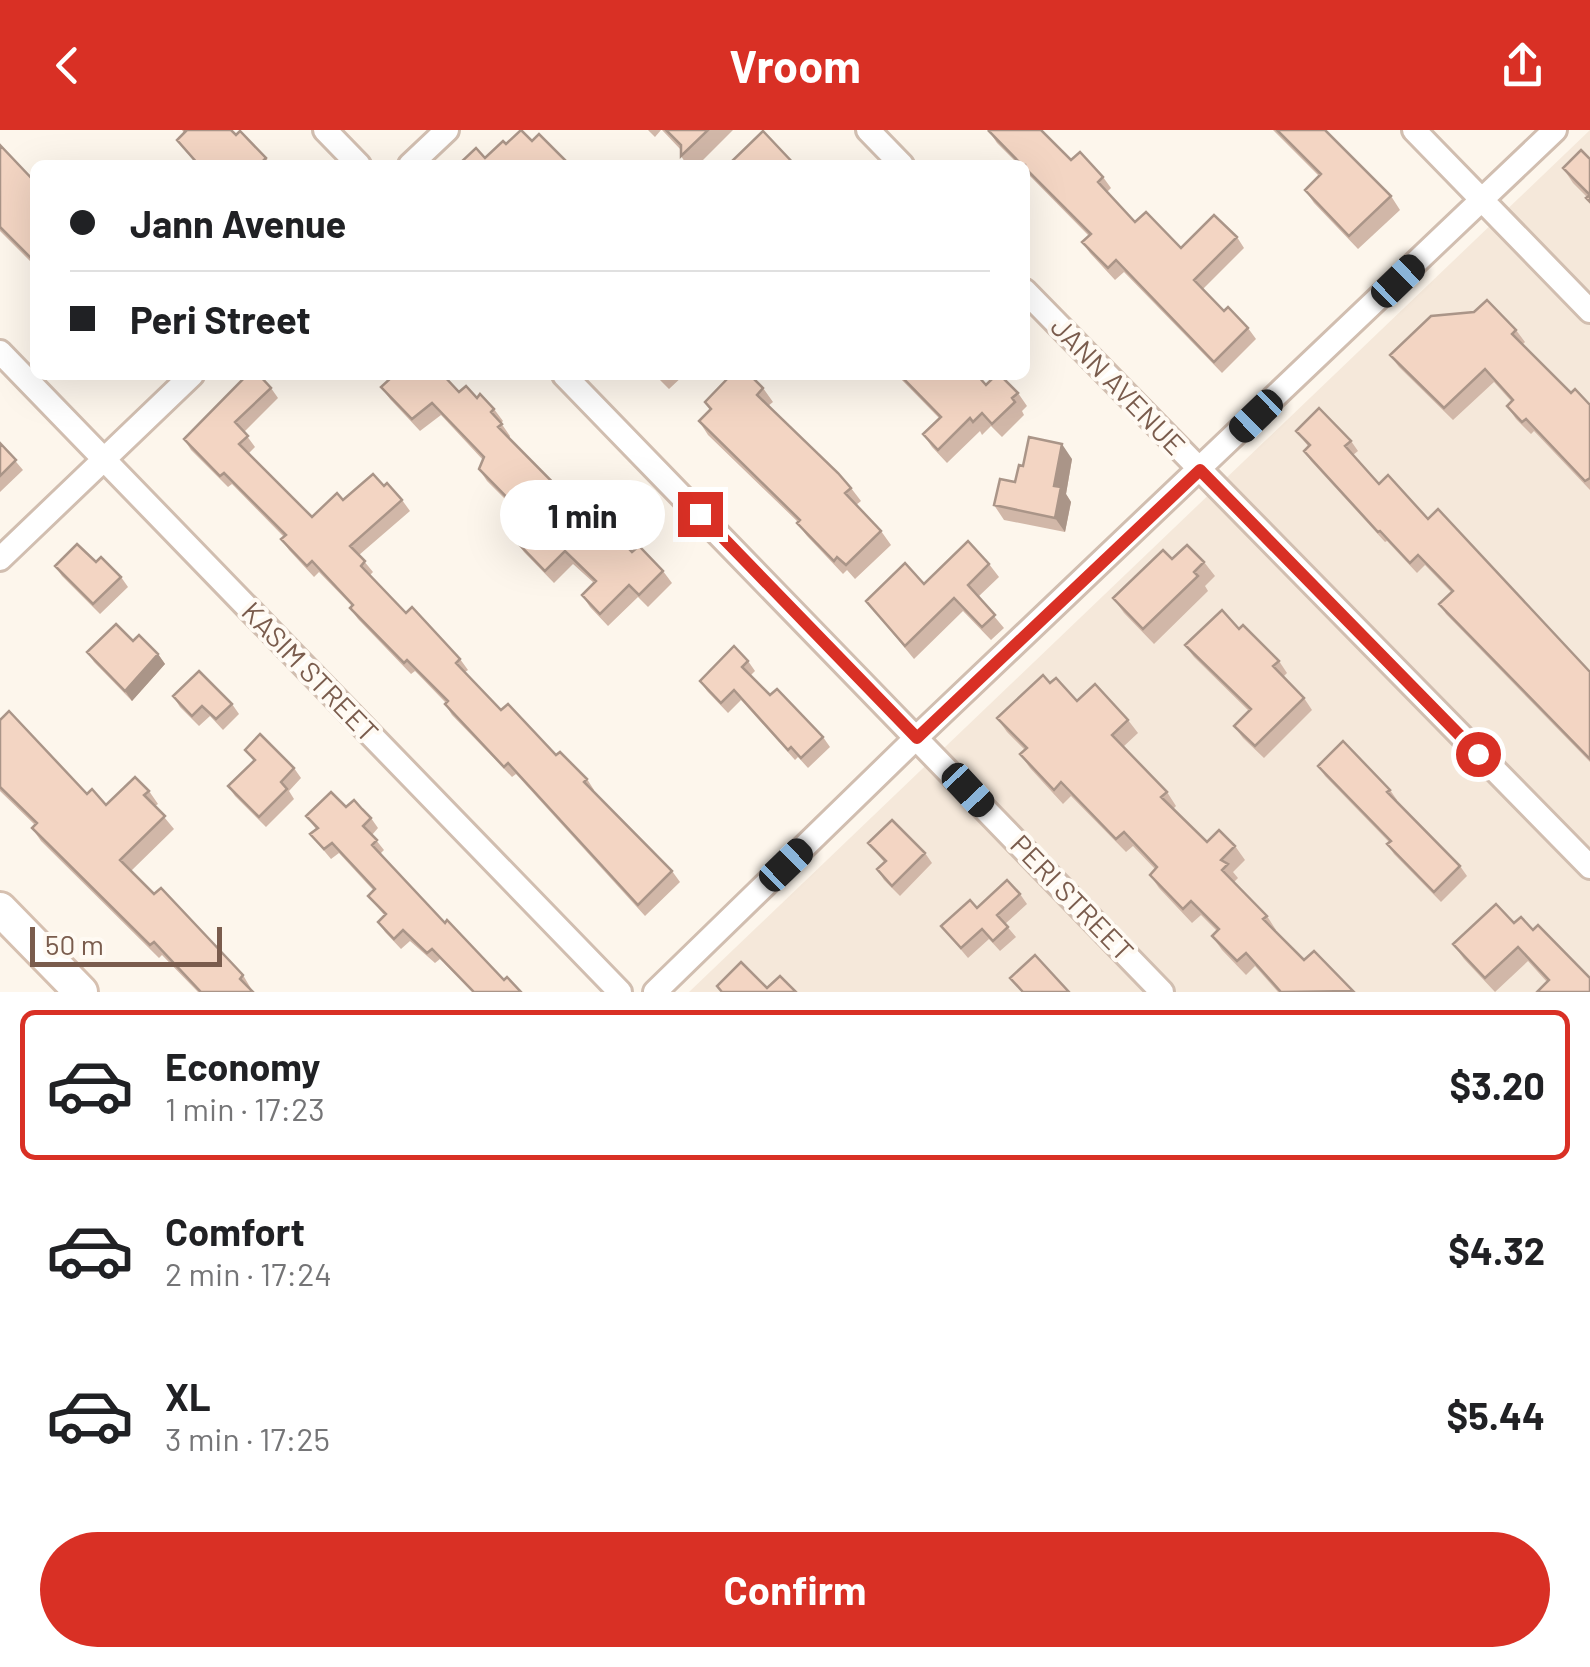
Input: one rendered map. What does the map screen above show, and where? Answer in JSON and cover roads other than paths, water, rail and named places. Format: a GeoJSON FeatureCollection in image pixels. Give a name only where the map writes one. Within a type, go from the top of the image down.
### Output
{"type":"FeatureCollection","features":[{"type":"Feature","properties":{"kind":"street"},"geometry":{"type":"LineString","coordinates":[[325,130],[354,160]]}},
{"type":"Feature","properties":{"kind":"street"},"geometry":{"type":"LineString","coordinates":[[415,160],[447,130]]}},
{"type":"Feature","properties":{"kind":"street"},"geometry":{"type":"LineString","coordinates":[[868,130],[897,160]]}},
{"type":"Feature","properties":{"kind":"street"},"geometry":{"type":"LineString","coordinates":[[1414,130],[1590,310]]}},
{"type":"Feature","properties":{"kind":"street"},"geometry":{"type":"LineString","coordinates":[[655,992],[1555,130]]}},
{"type":"Feature","properties":{"kind":"street","name":"JANN AVENUE"},"geometry":{"type":"LineString","coordinates":[[1030,296],[1590,867]]}},
{"type":"Feature","properties":{"kind":"street","name":"KASIM STREET"},"geometry":{"type":"LineString","coordinates":[[0,352],[620,992]]}},
{"type":"Feature","properties":{"kind":"street"},"geometry":{"type":"LineString","coordinates":[[0,559],[187,380]]}},
{"type":"Feature","properties":{"kind":"street","name":"PERI STREET"},"geometry":{"type":"LineString","coordinates":[[569,380],[1162,992]]}},
{"type":"Feature","properties":{"kind":"street"},"geometry":{"type":"LineString","coordinates":[[0,909],[81,992]]}}]}
